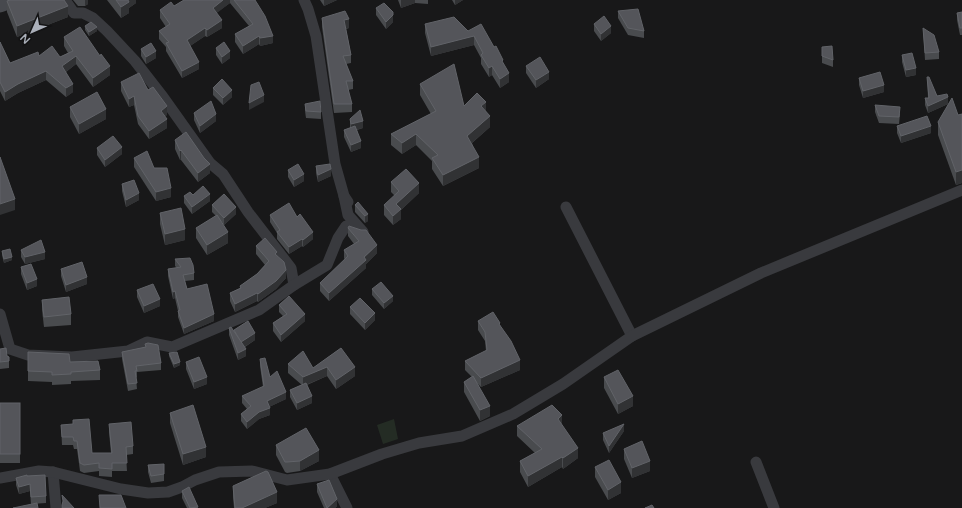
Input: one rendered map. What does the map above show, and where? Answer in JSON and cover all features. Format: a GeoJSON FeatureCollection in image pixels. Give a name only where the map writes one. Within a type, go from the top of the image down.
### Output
{"type":"FeatureCollection","features":[{"type":"Feature","properties":{"kind":"main road"},"geometry":{"type":"LineString","coordinates":[[0,5],[14,0]]}},
{"type":"Feature","properties":{"kind":"street"},"geometry":{"type":"LineString","coordinates":[[65,0],[74,13],[83,13],[93,18],[108,31],[135,61],[163,97],[210,163],[222,174],[248,212],[291,268],[294,285]]}},
{"type":"Feature","properties":{"kind":"street"},"geometry":{"type":"LineString","coordinates":[[0,314],[10,349],[28,355],[72,357],[128,351],[147,342],[172,347],[259,310],[294,285],[327,265],[338,238],[346,226],[363,232],[348,215],[347,199],[332,148],[316,36],[304,0]]}},
{"type":"Feature","properties":{"kind":"street"},"geometry":{"type":"LineString","coordinates":[[0,478],[39,471],[53,472],[120,490],[148,493],[168,492],[195,480],[219,472],[252,471],[286,480],[330,474],[382,454],[419,443],[462,436],[513,414],[563,384],[632,336],[761,272],[962,190]]}},
{"type":"Feature","properties":{"kind":"street"},"geometry":{"type":"LineString","coordinates":[[566,207],[632,336]]}},
{"type":"Feature","properties":{"kind":"street"},"geometry":{"type":"LineString","coordinates":[[756,462],[774,508]]}},
{"type":"Feature","properties":{"kind":"street"},"geometry":{"type":"LineString","coordinates":[[53,472],[56,508]]}},
{"type":"Feature","properties":{"kind":"street"},"geometry":{"type":"LineString","coordinates":[[330,474],[347,508]]}},
{"type":"Feature","properties":{"kind":"shaded area"},"geometry":{"type":"Polygon","coordinates":[[[394,419],[398,439],[383,444],[377,425],[394,419]]]}},
{"type":"Feature","properties":{"kind":"building"},"geometry":{"type":"Polygon","coordinates":[[[64,0],[68,6],[17,26],[7,1],[64,0]]]}},
{"type":"Feature","properties":{"kind":"building"},"geometry":{"type":"Polygon","coordinates":[[[116,0],[128,0],[129,2],[121,7],[116,0]]]}},
{"type":"Feature","properties":{"kind":"building"},"geometry":{"type":"Polygon","coordinates":[[[184,0],[223,0],[213,8],[222,20],[207,30],[205,28],[187,40],[199,62],[182,71],[166,43],[169,42],[159,31],[170,24],[160,10],[171,2],[174,6],[184,0]]]}},
{"type":"Feature","properties":{"kind":"building"},"geometry":{"type":"Polygon","coordinates":[[[234,0],[255,0],[265,16],[273,36],[260,38],[259,36],[243,46],[235,34],[253,24],[234,0]]]}},
{"type":"Feature","properties":{"kind":"building"},"geometry":{"type":"Polygon","coordinates":[[[384,3],[393,12],[393,15],[386,22],[376,8],[384,3]]]}},
{"type":"Feature","properties":{"kind":"building"},"geometry":{"type":"Polygon","coordinates":[[[638,9],[644,31],[628,28],[618,11],[638,9]]]}},
{"type":"Feature","properties":{"kind":"building"},"geometry":{"type":"Polygon","coordinates":[[[345,11],[349,19],[344,20],[351,55],[343,56],[353,81],[346,81],[352,104],[334,104],[322,18],[345,11]]]}},
{"type":"Feature","properties":{"kind":"building"},"geometry":{"type":"Polygon","coordinates":[[[962,12],[962,28],[960,28],[957,13],[962,12]]]}},
{"type":"Feature","properties":{"kind":"building"},"geometry":{"type":"Polygon","coordinates":[[[604,16],[611,26],[601,34],[594,24],[604,16]]]}},
{"type":"Feature","properties":{"kind":"building"},"geometry":{"type":"Polygon","coordinates":[[[454,17],[468,31],[481,24],[494,47],[496,46],[509,73],[500,79],[492,66],[489,68],[481,55],[483,53],[474,36],[431,47],[425,24],[454,17]]]}},
{"type":"Feature","properties":{"kind":"building"},"geometry":{"type":"Polygon","coordinates":[[[91,22],[97,27],[89,32],[85,26],[91,22]]]}},
{"type":"Feature","properties":{"kind":"building"},"geometry":{"type":"Polygon","coordinates":[[[80,27],[100,56],[101,54],[110,66],[93,78],[76,56],[62,66],[73,84],[66,88],[46,71],[5,92],[0,82],[0,42],[10,63],[38,52],[39,56],[52,46],[60,57],[73,51],[64,37],[80,27]]]}},
{"type":"Feature","properties":{"kind":"building"},"geometry":{"type":"Polygon","coordinates":[[[923,28],[934,35],[939,52],[925,53],[923,28]]]}},
{"type":"Feature","properties":{"kind":"building"},"geometry":{"type":"Polygon","coordinates":[[[224,42],[230,51],[222,57],[216,48],[224,42]]]}},
{"type":"Feature","properties":{"kind":"building"},"geometry":{"type":"Polygon","coordinates":[[[151,43],[156,51],[146,57],[141,49],[151,43]]]}},
{"type":"Feature","properties":{"kind":"building"},"geometry":{"type":"Polygon","coordinates":[[[832,46],[833,60],[822,56],[822,47],[832,46]]]}},
{"type":"Feature","properties":{"kind":"building"},"geometry":{"type":"Polygon","coordinates":[[[912,53],[916,68],[906,70],[902,55],[912,53]]]}},
{"type":"Feature","properties":{"kind":"building"},"geometry":{"type":"Polygon","coordinates":[[[540,57],[549,72],[536,80],[526,66],[540,57]]]}},
{"type":"Feature","properties":{"kind":"building"},"geometry":{"type":"Polygon","coordinates":[[[454,64],[464,106],[477,93],[486,102],[481,106],[490,116],[467,136],[479,157],[443,175],[432,158],[438,155],[416,134],[402,143],[391,134],[436,111],[420,84],[454,64]]]}},
{"type":"Feature","properties":{"kind":"building"},"geometry":{"type":"Polygon","coordinates":[[[880,72],[884,85],[863,91],[859,78],[880,72]]]}},
{"type":"Feature","properties":{"kind":"building"},"geometry":{"type":"Polygon","coordinates":[[[139,73],[148,90],[153,87],[167,106],[161,111],[167,119],[149,131],[138,116],[134,96],[129,99],[121,82],[139,73]]]}},
{"type":"Feature","properties":{"kind":"building"},"geometry":{"type":"Polygon","coordinates":[[[927,77],[929,77],[937,96],[947,94],[948,97],[928,106],[925,98],[929,98],[927,77]]]}},
{"type":"Feature","properties":{"kind":"building"},"geometry":{"type":"Polygon","coordinates":[[[222,79],[232,90],[223,98],[213,88],[222,79]]]}},
{"type":"Feature","properties":{"kind":"building"},"geometry":{"type":"Polygon","coordinates":[[[259,82],[264,95],[249,103],[251,85],[259,82]]]}},
{"type":"Feature","properties":{"kind":"building"},"geometry":{"type":"Polygon","coordinates":[[[97,92],[106,109],[79,124],[70,107],[97,92]]]}},
{"type":"Feature","properties":{"kind":"building"},"geometry":{"type":"Polygon","coordinates":[[[952,98],[958,115],[962,114],[962,170],[956,172],[938,122],[952,98]]]}},
{"type":"Feature","properties":{"kind":"building"},"geometry":{"type":"Polygon","coordinates":[[[211,101],[216,114],[200,126],[194,113],[211,101]]]}},
{"type":"Feature","properties":{"kind":"building"},"geometry":{"type":"Polygon","coordinates":[[[320,101],[321,112],[306,111],[305,104],[320,101]]]}},
{"type":"Feature","properties":{"kind":"building"},"geometry":{"type":"Polygon","coordinates":[[[875,105],[900,107],[899,117],[879,116],[875,105]]]}},
{"type":"Feature","properties":{"kind":"building"},"geometry":{"type":"Polygon","coordinates":[[[360,110],[363,121],[351,124],[350,119],[360,110]]]}},
{"type":"Feature","properties":{"kind":"building"},"geometry":{"type":"Polygon","coordinates":[[[927,116],[931,126],[901,136],[897,126],[927,116]]]}},
{"type":"Feature","properties":{"kind":"building"},"geometry":{"type":"Polygon","coordinates":[[[355,126],[361,141],[351,145],[344,130],[355,126]]]}},
{"type":"Feature","properties":{"kind":"building"},"geometry":{"type":"Polygon","coordinates":[[[186,132],[210,164],[198,173],[181,150],[180,151],[175,140],[186,132]]]}},
{"type":"Feature","properties":{"kind":"building"},"geometry":{"type":"Polygon","coordinates":[[[113,136],[122,147],[105,160],[97,148],[113,136]]]}},
{"type":"Feature","properties":{"kind":"building"},"geometry":{"type":"Polygon","coordinates":[[[147,151],[154,168],[167,168],[171,188],[156,192],[134,158],[147,151]]]}},
{"type":"Feature","properties":{"kind":"building"},"geometry":{"type":"Polygon","coordinates":[[[0,157],[15,199],[0,204],[0,157]]]}},
{"type":"Feature","properties":{"kind":"building"},"geometry":{"type":"Polygon","coordinates":[[[298,164],[304,174],[294,180],[288,170],[298,164]]]}},
{"type":"Feature","properties":{"kind":"building"},"geometry":{"type":"Polygon","coordinates":[[[330,164],[331,169],[318,175],[316,166],[330,164]]]}},
{"type":"Feature","properties":{"kind":"building"},"geometry":{"type":"Polygon","coordinates":[[[406,169],[419,183],[396,204],[401,209],[393,216],[384,205],[399,191],[391,182],[406,169]]]}},
{"type":"Feature","properties":{"kind":"building"},"geometry":{"type":"Polygon","coordinates":[[[134,180],[139,193],[126,200],[122,184],[134,180]]]}},
{"type":"Feature","properties":{"kind":"building"},"geometry":{"type":"Polygon","coordinates":[[[203,186],[210,194],[192,207],[184,196],[190,192],[193,195],[203,186]]]}},
{"type":"Feature","properties":{"kind":"building"},"geometry":{"type":"Polygon","coordinates":[[[224,194],[236,207],[224,218],[212,205],[224,194]]]}},
{"type":"Feature","properties":{"kind":"building"},"geometry":{"type":"Polygon","coordinates":[[[358,202],[368,214],[365,216],[355,205],[358,202]]]}},
{"type":"Feature","properties":{"kind":"building"},"geometry":{"type":"Polygon","coordinates":[[[289,203],[297,217],[300,214],[313,232],[303,240],[302,239],[289,247],[277,232],[280,230],[270,215],[289,203]]]}},
{"type":"Feature","properties":{"kind":"building"},"geometry":{"type":"Polygon","coordinates":[[[181,208],[185,229],[165,234],[160,213],[181,208]]]}},
{"type":"Feature","properties":{"kind":"building"},"geometry":{"type":"Polygon","coordinates":[[[217,215],[228,232],[207,245],[196,228],[217,215]]]}},
{"type":"Feature","properties":{"kind":"building"},"geometry":{"type":"Polygon","coordinates":[[[349,226],[366,230],[377,245],[364,257],[366,260],[329,293],[320,283],[348,256],[344,250],[359,241],[348,228],[349,226]]]}},
{"type":"Feature","properties":{"kind":"building"},"geometry":{"type":"Polygon","coordinates":[[[265,238],[277,252],[275,254],[284,262],[286,270],[276,281],[258,294],[257,293],[235,304],[230,293],[241,288],[240,286],[257,274],[269,261],[256,246],[265,238]]]}},
{"type":"Feature","properties":{"kind":"building"},"geometry":{"type":"Polygon","coordinates":[[[41,240],[45,252],[25,257],[21,250],[41,240]]]}},
{"type":"Feature","properties":{"kind":"building"},"geometry":{"type":"Polygon","coordinates":[[[10,249],[12,257],[4,259],[2,251],[10,249]]]}},
{"type":"Feature","properties":{"kind":"building"},"geometry":{"type":"Polygon","coordinates":[[[190,258],[194,273],[183,275],[187,289],[207,284],[214,314],[184,328],[178,311],[180,310],[175,291],[173,292],[168,269],[181,267],[175,259],[190,258]]]}},
{"type":"Feature","properties":{"kind":"building"},"geometry":{"type":"Polygon","coordinates":[[[82,262],[87,277],[66,285],[61,269],[82,262]]]}},
{"type":"Feature","properties":{"kind":"building"},"geometry":{"type":"Polygon","coordinates":[[[31,264],[37,279],[27,283],[21,267],[31,264]]]}},
{"type":"Feature","properties":{"kind":"building"},"geometry":{"type":"Polygon","coordinates":[[[381,282],[393,296],[384,303],[372,289],[381,282]]]}},
{"type":"Feature","properties":{"kind":"building"},"geometry":{"type":"Polygon","coordinates":[[[153,284],[160,299],[144,306],[137,290],[153,284]]]}},
{"type":"Feature","properties":{"kind":"building"},"geometry":{"type":"Polygon","coordinates":[[[289,296],[305,314],[281,335],[273,323],[287,314],[279,305],[289,296]]]}},
{"type":"Feature","properties":{"kind":"building"},"geometry":{"type":"Polygon","coordinates":[[[69,297],[71,314],[44,317],[42,300],[69,297]]]}},
{"type":"Feature","properties":{"kind":"building"},"geometry":{"type":"Polygon","coordinates":[[[360,298],[375,313],[365,323],[350,307],[360,298]]]}},
{"type":"Feature","properties":{"kind":"building"},"geometry":{"type":"Polygon","coordinates":[[[493,312],[500,323],[499,324],[511,341],[520,360],[481,378],[465,361],[487,350],[485,332],[478,321],[493,312]]]}},
{"type":"Feature","properties":{"kind":"building"},"geometry":{"type":"Polygon","coordinates":[[[248,321],[255,333],[241,342],[234,330],[248,321]]]}},
{"type":"Feature","properties":{"kind":"building"},"geometry":{"type":"Polygon","coordinates":[[[231,327],[246,349],[238,353],[229,328],[231,327]]]}},
{"type":"Feature","properties":{"kind":"building"},"geometry":{"type":"Polygon","coordinates":[[[148,343],[158,345],[161,363],[136,366],[137,371],[135,371],[137,383],[128,384],[122,352],[146,347],[145,344],[148,343]]]}},
{"type":"Feature","properties":{"kind":"building"},"geometry":{"type":"Polygon","coordinates":[[[6,348],[9,361],[0,362],[0,349],[6,348]]]}},
{"type":"Feature","properties":{"kind":"building"},"geometry":{"type":"Polygon","coordinates":[[[341,348],[355,367],[336,380],[327,367],[303,377],[288,364],[303,351],[313,368],[341,348]]]}},
{"type":"Feature","properties":{"kind":"building"},"geometry":{"type":"Polygon","coordinates":[[[28,352],[69,354],[70,362],[98,361],[100,370],[52,375],[52,372],[28,371],[28,352]]]}},
{"type":"Feature","properties":{"kind":"building"},"geometry":{"type":"Polygon","coordinates":[[[177,352],[180,362],[174,364],[169,353],[177,352]]]}},
{"type":"Feature","properties":{"kind":"building"},"geometry":{"type":"Polygon","coordinates":[[[199,357],[207,377],[194,382],[186,362],[199,357]]]}},
{"type":"Feature","properties":{"kind":"building"},"geometry":{"type":"Polygon","coordinates":[[[265,358],[270,377],[277,371],[286,392],[267,401],[270,408],[259,412],[247,422],[241,414],[251,406],[242,396],[264,386],[260,359],[265,358]]]}},
{"type":"Feature","properties":{"kind":"building"},"geometry":{"type":"Polygon","coordinates":[[[618,370],[633,396],[618,404],[604,377],[618,370]]]}},
{"type":"Feature","properties":{"kind":"building"},"geometry":{"type":"Polygon","coordinates":[[[473,376],[490,406],[480,410],[464,382],[473,376]]]}},
{"type":"Feature","properties":{"kind":"building"},"geometry":{"type":"Polygon","coordinates":[[[306,383],[312,396],[297,403],[290,390],[306,383]]]}},
{"type":"Feature","properties":{"kind":"building"},"geometry":{"type":"Polygon","coordinates":[[[0,403],[20,403],[20,454],[0,454],[0,403]]]}},
{"type":"Feature","properties":{"kind":"building"},"geometry":{"type":"Polygon","coordinates":[[[193,405],[206,447],[183,454],[170,413],[193,405]]]}},
{"type":"Feature","properties":{"kind":"building"},"geometry":{"type":"Polygon","coordinates":[[[552,405],[562,415],[558,419],[578,448],[563,458],[562,457],[528,476],[520,461],[542,449],[517,426],[552,405]]]}},
{"type":"Feature","properties":{"kind":"building"},"geometry":{"type":"Polygon","coordinates":[[[89,419],[92,453],[112,453],[109,424],[131,422],[133,446],[126,447],[127,463],[112,463],[112,469],[99,468],[99,463],[84,465],[80,463],[77,441],[74,441],[73,437],[62,437],[61,425],[73,424],[73,420],[89,419]]]}},
{"type":"Feature","properties":{"kind":"building"},"geometry":{"type":"Polygon","coordinates":[[[624,424],[609,446],[603,433],[624,424]]]}},
{"type":"Feature","properties":{"kind":"building"},"geometry":{"type":"Polygon","coordinates":[[[306,428],[319,450],[300,461],[285,462],[276,445],[306,428]]]}},
{"type":"Feature","properties":{"kind":"building"},"geometry":{"type":"Polygon","coordinates":[[[642,441],[650,461],[632,468],[624,449],[642,441]]]}},
{"type":"Feature","properties":{"kind":"building"},"geometry":{"type":"Polygon","coordinates":[[[609,460],[621,482],[608,490],[595,467],[609,460]]]}},
{"type":"Feature","properties":{"kind":"building"},"geometry":{"type":"Polygon","coordinates":[[[164,464],[164,474],[151,476],[148,465],[164,464]]]}},
{"type":"Feature","properties":{"kind":"building"},"geometry":{"type":"Polygon","coordinates":[[[266,471],[268,472],[277,492],[242,508],[235,508],[233,486],[266,471]]]}},
{"type":"Feature","properties":{"kind":"building"},"geometry":{"type":"Polygon","coordinates":[[[27,475],[45,475],[46,496],[31,497],[30,484],[19,487],[16,478],[27,475]]]}},
{"type":"Feature","properties":{"kind":"building"},"geometry":{"type":"Polygon","coordinates":[[[329,480],[337,499],[327,508],[317,484],[329,480]]]}},
{"type":"Feature","properties":{"kind":"building"},"geometry":{"type":"Polygon","coordinates":[[[189,487],[198,507],[190,508],[182,491],[189,487]]]}},
{"type":"Feature","properties":{"kind":"building"},"geometry":{"type":"Polygon","coordinates":[[[62,495],[74,508],[62,508],[62,495]]]}},
{"type":"Feature","properties":{"kind":"building"},"geometry":{"type":"Polygon","coordinates":[[[99,495],[121,495],[126,508],[100,508],[99,495]]]}},
{"type":"Feature","properties":{"kind":"building"},"geometry":{"type":"Polygon","coordinates":[[[37,503],[38,508],[13,508],[37,503]]]}},
{"type":"Feature","properties":{"kind":"building"},"geometry":{"type":"Polygon","coordinates":[[[652,505],[654,508],[645,508],[652,505]]]}}]}
